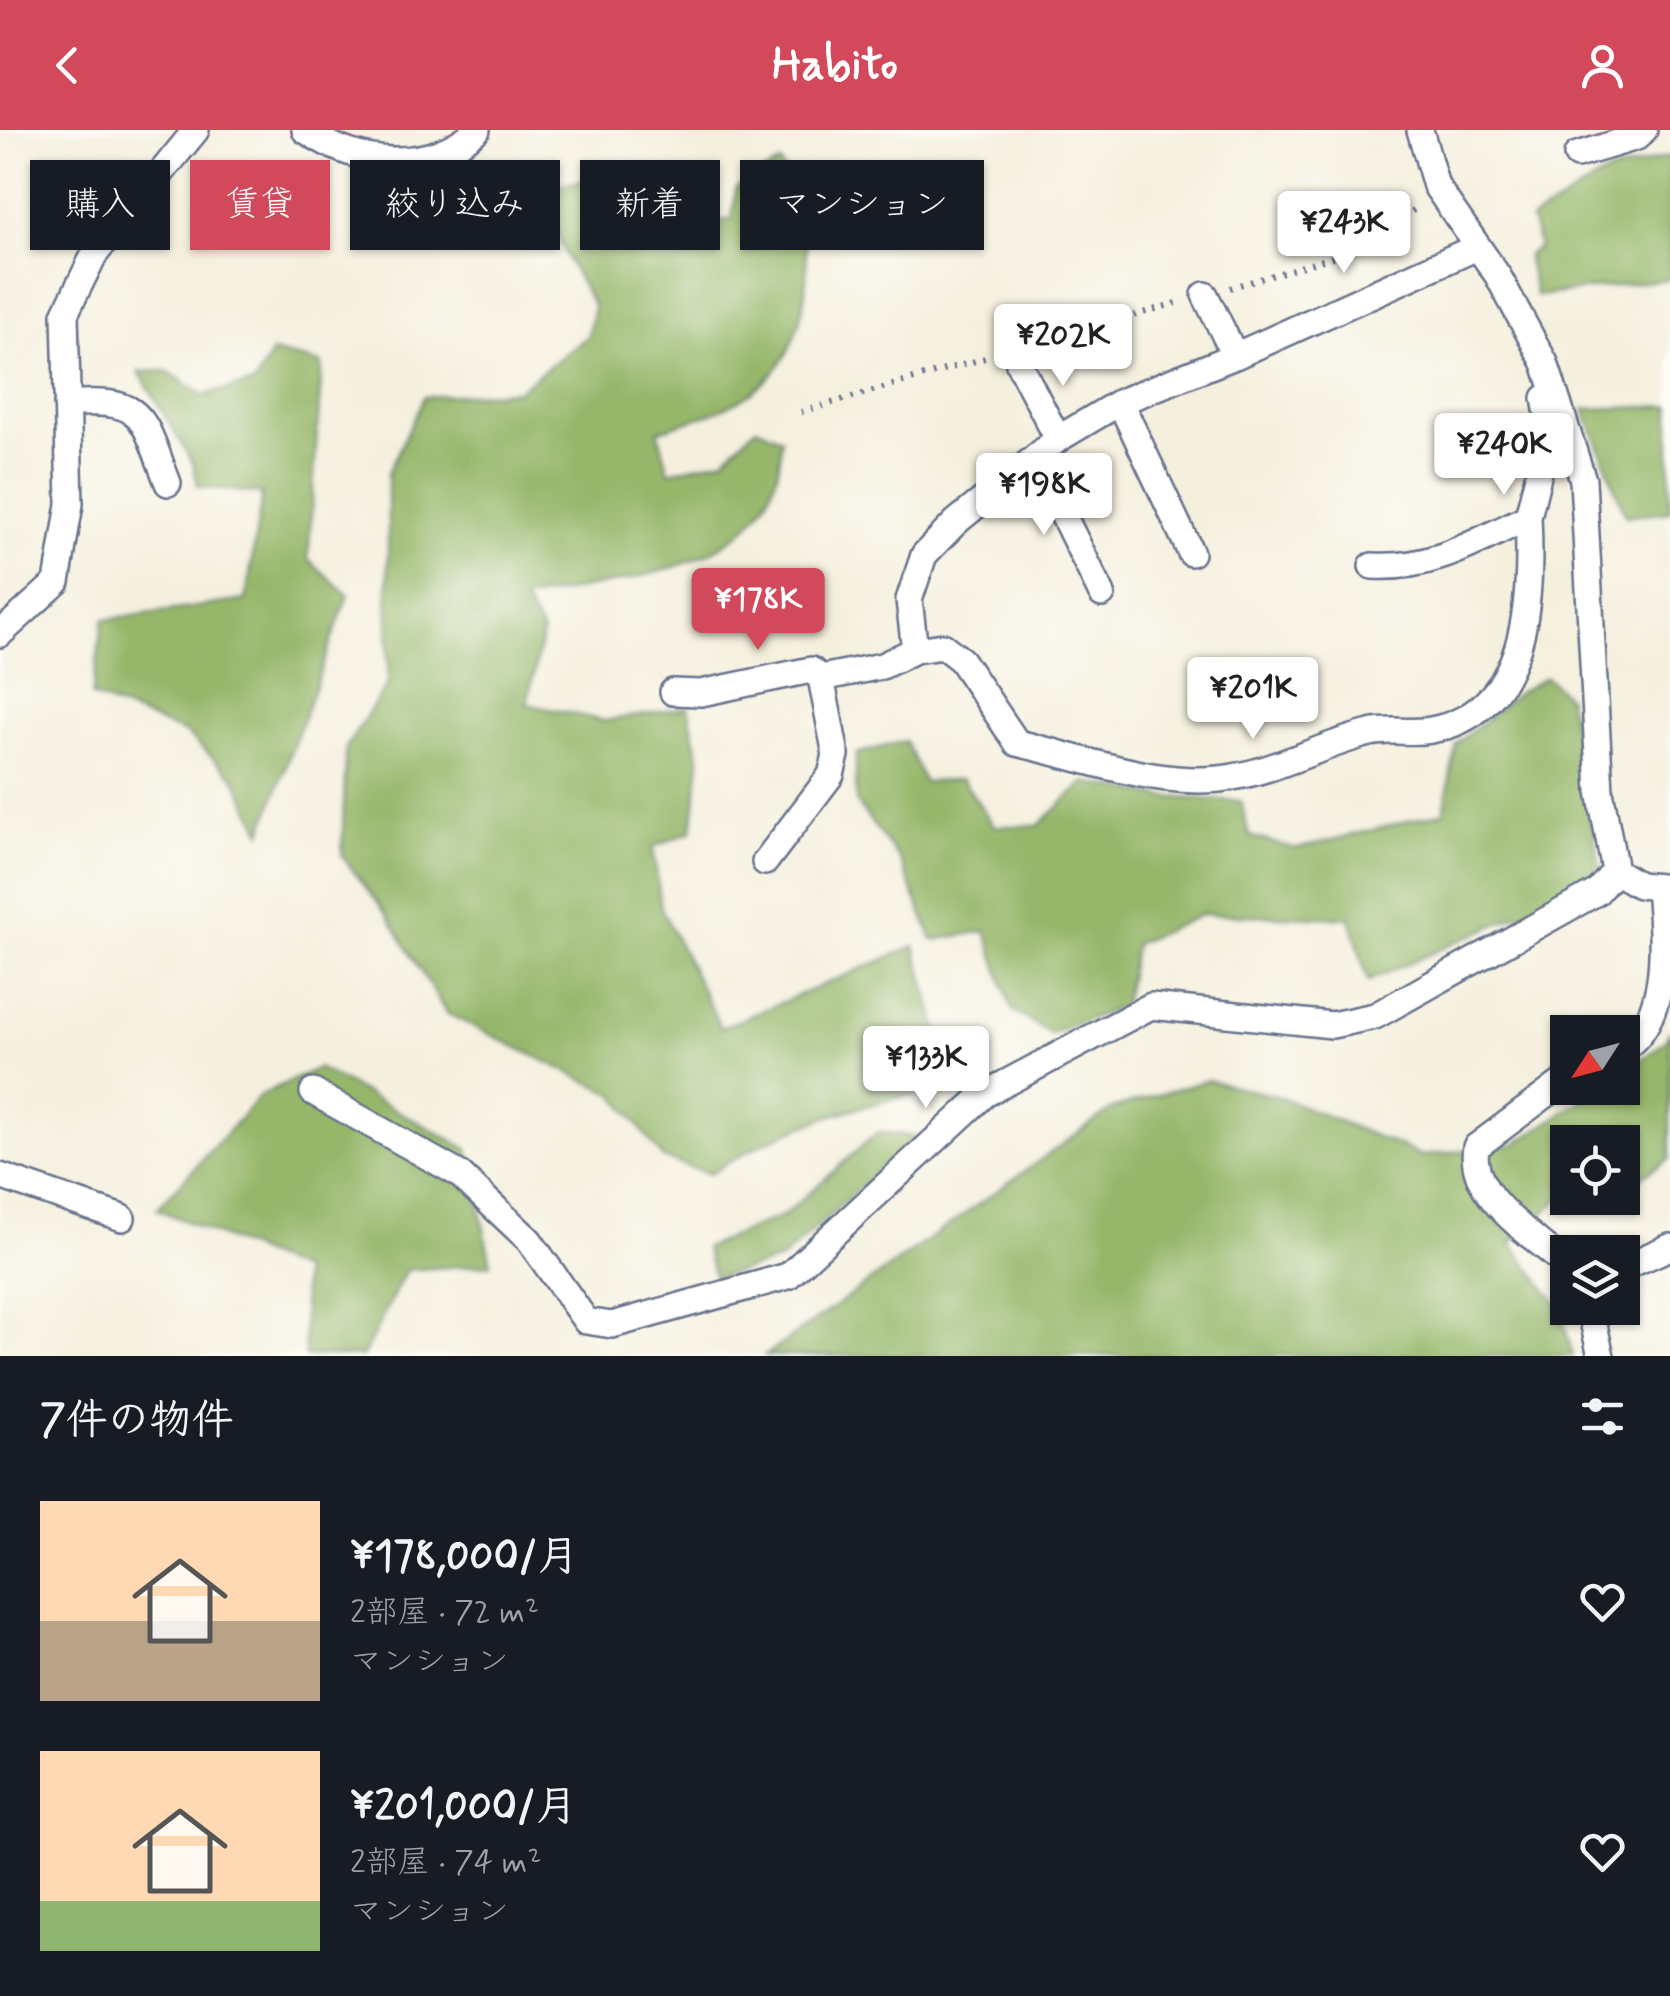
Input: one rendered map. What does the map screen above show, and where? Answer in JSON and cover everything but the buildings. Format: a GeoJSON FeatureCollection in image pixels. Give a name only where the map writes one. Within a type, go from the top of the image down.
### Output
{"type":"FeatureCollection","features":[{"type":"Feature","properties":{"kind":"street"},"geometry":{"type":"LineString","coordinates":[[0,634],[57,582],[70,504],[65,314],[94,255],[196,130]]}},
{"type":"Feature","properties":{"kind":"street"},"geometry":{"type":"LineString","coordinates":[[305,130],[328,146],[383,163],[427,156],[478,130]]}},
{"type":"Feature","properties":{"kind":"street"},"geometry":{"type":"LineString","coordinates":[[1420,130],[1440,192],[1545,364],[1583,480],[1600,790],[1615,871],[1639,885],[1664,888],[1666,959],[1653,1016],[1640,1034]]}},
{"type":"Feature","properties":{"kind":"street"},"geometry":{"type":"LineString","coordinates":[[1577,155],[1637,137],[1644,130]]}},
{"type":"Feature","properties":{"kind":"street"},"geometry":{"type":"LineString","coordinates":[[914,650],[909,600],[924,554],[956,522],[1058,439],[1120,402],[1234,356],[1477,247]]}},
{"type":"Feature","properties":{"kind":"street"},"geometry":{"type":"LineString","coordinates":[[1205,295],[1234,356]]}},
{"type":"Feature","properties":{"kind":"street"},"geometry":{"type":"LineString","coordinates":[[1015,355],[1058,439]]}},
{"type":"Feature","properties":{"kind":"street"},"geometry":{"type":"LineString","coordinates":[[821,678],[882,666],[914,650],[943,646],[961,660],[1016,743],[1185,780],[1234,777],[1373,732],[1433,730],[1469,713],[1505,681],[1527,624],[1528,517],[1550,427],[1543,391],[1545,364]]}},
{"type":"Feature","properties":{"kind":"street"},"geometry":{"type":"LineString","coordinates":[[67,404],[109,400],[133,409],[146,429],[168,483]]}},
{"type":"Feature","properties":{"kind":"street"},"geometry":{"type":"LineString","coordinates":[[1120,402],[1190,553]]}},
{"type":"Feature","properties":{"kind":"street"},"geometry":{"type":"LineString","coordinates":[[1035,458],[1102,594]]}},
{"type":"Feature","properties":{"kind":"street"},"geometry":{"type":"LineString","coordinates":[[1372,566],[1402,568],[1434,562],[1528,517]]}},
{"type":"Feature","properties":{"kind":"street"},"geometry":{"type":"LineString","coordinates":[[673,692],[701,693],[811,670],[821,678],[836,755],[831,776],[765,862]]}},
{"type":"Feature","properties":{"kind":"street"},"geometry":{"type":"LineString","coordinates":[[314,1092],[459,1174],[529,1240],[586,1320],[612,1325],[788,1276],[986,1094],[1151,1006],[1332,1025],[1375,1016],[1598,892],[1615,871]]}},
{"type":"Feature","properties":{"kind":"street"},"geometry":{"type":"LineString","coordinates":[[1550,1092],[1476,1147],[1473,1166],[1485,1190],[1550,1250]]}},
{"type":"Feature","properties":{"kind":"street"},"geometry":{"type":"LineString","coordinates":[[0,1176],[122,1218]]}},
{"type":"Feature","properties":{"kind":"street"},"geometry":{"type":"LineString","coordinates":[[1640,1260],[1670,1247]]}},
{"type":"Feature","properties":{"kind":"street"},"geometry":{"type":"LineString","coordinates":[[1594,1325],[1601,1356]]}},
{"type":"Feature","properties":{"kind":"path"},"geometry":{"type":"LineString","coordinates":[[801,412],[1015,355],[1356,250],[1440,192]]}},
{"type":"Feature","properties":{"kind":"green space"},"geometry":{"type":"Polygon","coordinates":[[[1670,156],[1670,279],[1536,296],[1527,256],[1539,246],[1531,220],[1606,174],[1670,156]]]}},
{"type":"Feature","properties":{"kind":"green space"},"geometry":{"type":"Polygon","coordinates":[[[580,181],[580,250],[720,250],[720,221],[732,219],[736,188],[740,186],[740,250],[806,250],[802,308],[794,337],[781,363],[750,393],[712,413],[658,431],[669,472],[724,459],[756,427],[781,438],[775,483],[755,517],[726,543],[690,561],[648,575],[523,600],[543,632],[527,704],[604,721],[688,707],[700,762],[692,831],[653,847],[661,908],[721,1028],[915,946],[953,1086],[827,1117],[769,1141],[710,1174],[663,1158],[615,1095],[446,1013],[390,919],[342,856],[346,748],[388,683],[388,473],[424,397],[517,391],[587,337],[594,307],[560,239],[560,185],[580,181]]]}},
{"type":"Feature","properties":{"kind":"green space"},"geometry":{"type":"Polygon","coordinates":[[[272,352],[322,364],[308,559],[348,595],[262,832],[234,777],[186,733],[92,696],[103,620],[246,600],[262,494],[198,486],[193,463],[139,372],[167,371],[203,395],[255,383],[272,352]]]}},
{"type":"Feature","properties":{"kind":"green space"},"geometry":{"type":"Polygon","coordinates":[[[1670,406],[1670,511],[1626,516],[1584,409],[1670,406]]]}},
{"type":"Feature","properties":{"kind":"green space"},"geometry":{"type":"Polygon","coordinates":[[[1546,677],[1567,696],[1600,865],[1577,889],[1368,981],[1350,918],[1203,914],[1135,944],[1123,1006],[1051,1034],[1012,1010],[986,931],[933,940],[900,860],[856,802],[856,754],[905,741],[924,782],[962,779],[994,826],[1038,826],[1085,782],[1166,797],[1241,801],[1249,836],[1296,849],[1444,812],[1456,744],[1519,692],[1546,677]]]}},
{"type":"Feature","properties":{"kind":"green space"},"geometry":{"type":"Polygon","coordinates":[[[1670,1031],[1670,1159],[1640,1177],[1640,1125],[1550,1125],[1550,1207],[1511,1243],[1550,1294],[1550,1325],[1564,1325],[1573,1356],[765,1356],[1112,1109],[1207,1080],[1280,1097],[1423,1156],[1515,1144],[1576,1105],[1640,1105],[1640,1061],[1665,1041],[1670,1031]]]}},
{"type":"Feature","properties":{"kind":"green space"},"geometry":{"type":"Polygon","coordinates":[[[318,1068],[468,1149],[491,1264],[406,1270],[363,1356],[305,1356],[302,1271],[157,1209],[261,1095],[318,1068]]]}},
{"type":"Feature","properties":{"kind":"green space"},"geometry":{"type":"Polygon","coordinates":[[[878,1132],[915,1137],[781,1260],[715,1278],[705,1248],[784,1215],[878,1132]]]}}]}
